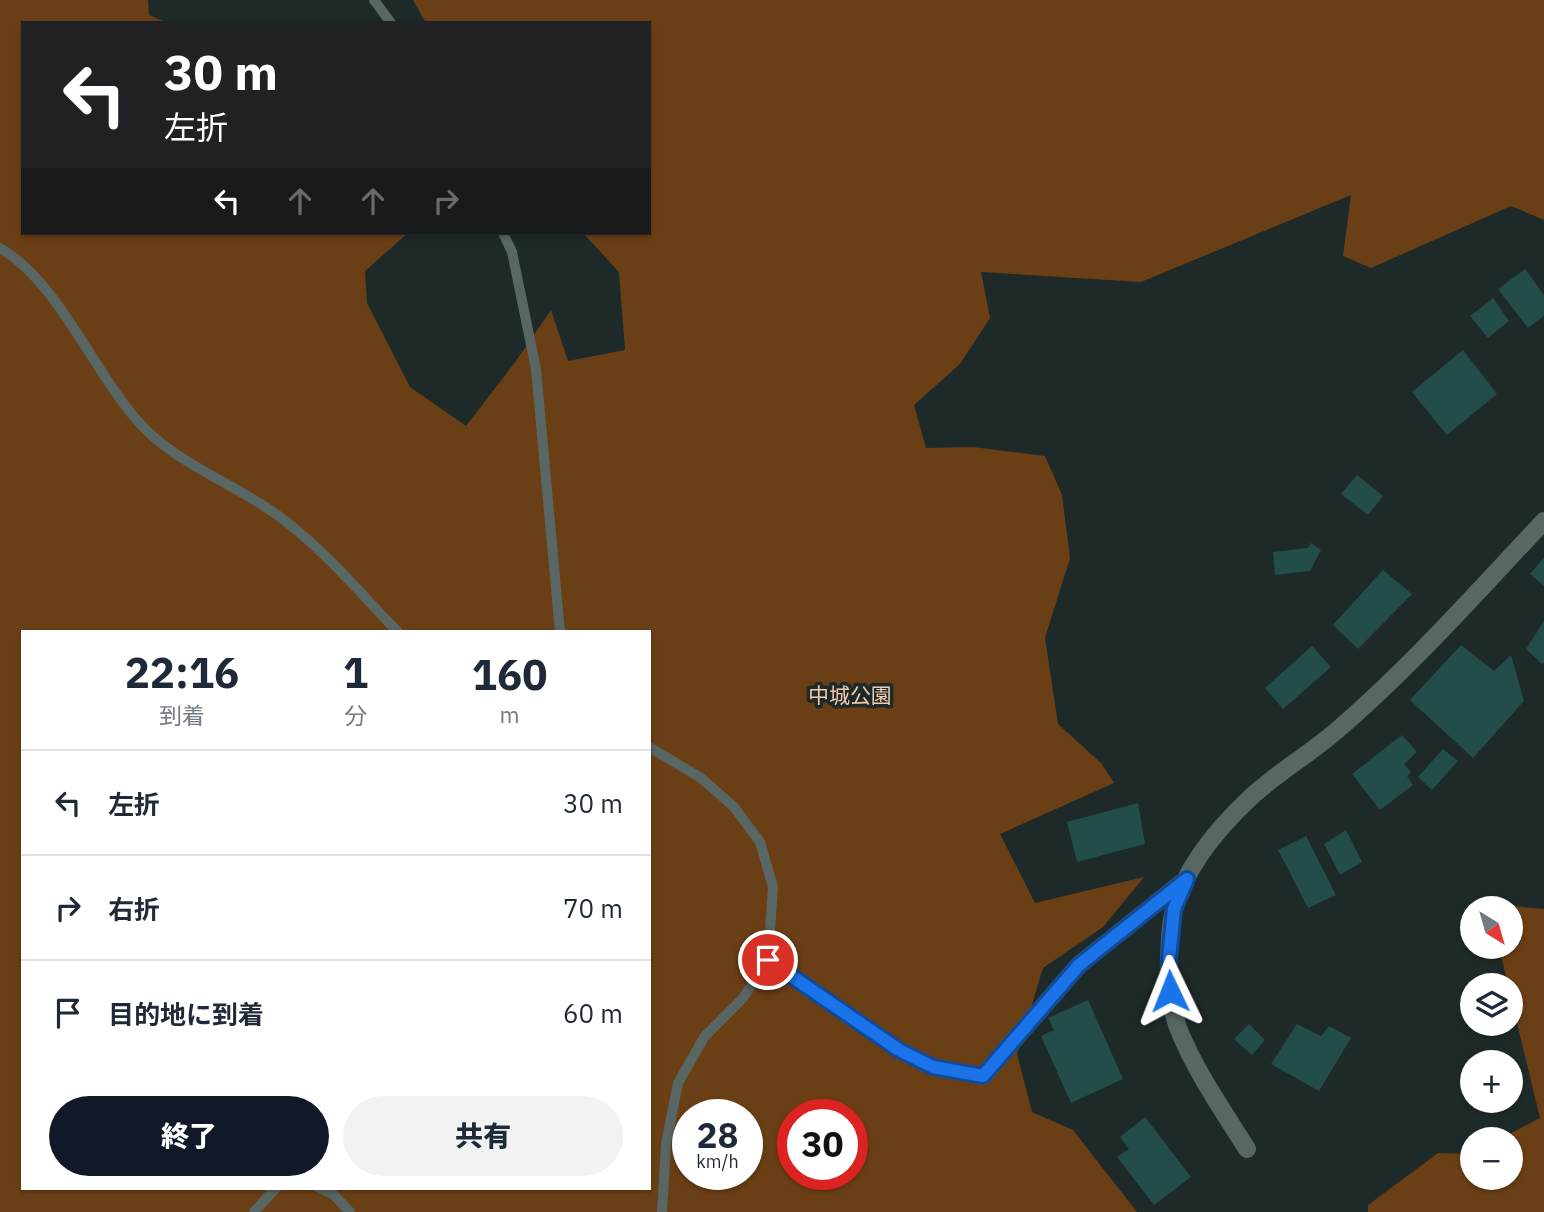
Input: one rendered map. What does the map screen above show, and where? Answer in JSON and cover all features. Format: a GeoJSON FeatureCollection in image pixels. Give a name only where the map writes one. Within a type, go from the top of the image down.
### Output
{"type":"FeatureCollection","features":[{"type":"Feature","properties":{"kind":"street"},"geometry":{"type":"LineString","coordinates":[[1247,1149],[1197,1069],[1171,1008],[1168,974],[1174,909],[1187,879],[1204,850],[1252,796],[1335,732],[1424,648],[1544,521]]}},
{"type":"Feature","properties":{"kind":"street"},"geometry":{"type":"LineString","coordinates":[[983,1076],[1079,965],[1187,879]]}},
{"type":"Feature","properties":{"kind":"lane"},"geometry":{"type":"LineString","coordinates":[[374,0],[390,21]]}},
{"type":"Feature","properties":{"kind":"lane"},"geometry":{"type":"LineString","coordinates":[[504,235],[512,253],[536,369],[560,630]]}},
{"type":"Feature","properties":{"kind":"lane"},"geometry":{"type":"LineString","coordinates":[[0,248],[18,258],[50,296],[135,419],[159,440],[205,472],[283,519],[322,553],[396,630]]}},
{"type":"Feature","properties":{"kind":"lane"},"geometry":{"type":"LineString","coordinates":[[651,748],[709,786],[734,807],[760,842],[773,887],[768,960],[743,998],[705,1036],[678,1083],[666,1144],[662,1212]]}},
{"type":"Feature","properties":{"kind":"lane"},"geometry":{"type":"LineString","coordinates":[[768,960],[899,1050],[933,1067],[983,1076]]}},
{"type":"Feature","properties":{"kind":"lane"},"geometry":{"type":"LineString","coordinates":[[254,1212],[274,1190]]}},
{"type":"Feature","properties":{"kind":"lane"},"geometry":{"type":"LineString","coordinates":[[324,1190],[333,1194],[350,1212]]}},
{"type":"Feature","properties":{"kind":"green space","name":"中城公園"},"geometry":{"type":"Polygon","coordinates":[[[0,0],[148,0],[149,15],[163,21],[21,21],[21,235],[406,235],[365,271],[367,303],[410,387],[466,426],[551,310],[568,361],[625,350],[619,272],[585,235],[651,235],[651,21],[425,21],[413,0],[1544,0],[1544,220],[1511,206],[1371,268],[1343,256],[1351,195],[1141,282],[981,272],[990,318],[960,364],[914,405],[926,448],[973,447],[1045,456],[1062,495],[1070,558],[1045,638],[1058,724],[1101,763],[1114,783],[1000,834],[1035,903],[1144,877],[1103,927],[1043,968],[1017,1054],[1032,1112],[1073,1130],[1137,1212],[0,1212],[0,0]]]}},
{"type":"Feature","properties":{"kind":"green space"},"geometry":{"type":"Polygon","coordinates":[[[1523,907],[1544,909],[1544,1212],[1368,1212],[1368,1205],[1438,1153],[1460,1154],[1460,1190],[1523,1190],[1523,1127],[1540,1118],[1520,1036],[1523,1036],[1523,973],[1505,973],[1502,959],[1523,959],[1523,907]]]}},
{"type":"Feature","properties":{"kind":"building"},"geometry":{"type":"Polygon","coordinates":[[[1525,269],[1544,295],[1544,316],[1528,328],[1498,289],[1525,269]]]}},
{"type":"Feature","properties":{"kind":"building"},"geometry":{"type":"Polygon","coordinates":[[[1493,298],[1509,321],[1488,338],[1470,316],[1493,298]]]}},
{"type":"Feature","properties":{"kind":"building"},"geometry":{"type":"Polygon","coordinates":[[[1463,350],[1497,394],[1447,435],[1412,392],[1463,350]]]}},
{"type":"Feature","properties":{"kind":"building"},"geometry":{"type":"Polygon","coordinates":[[[1357,475],[1383,496],[1368,515],[1341,494],[1357,475]]]}},
{"type":"Feature","properties":{"kind":"building"},"geometry":{"type":"Polygon","coordinates":[[[1311,543],[1321,550],[1310,571],[1275,575],[1273,552],[1308,548],[1311,543]]]}},
{"type":"Feature","properties":{"kind":"building"},"geometry":{"type":"Polygon","coordinates":[[[1544,558],[1544,586],[1530,574],[1544,558]]]}},
{"type":"Feature","properties":{"kind":"building"},"geometry":{"type":"Polygon","coordinates":[[[1383,570],[1412,594],[1358,649],[1333,625],[1383,570]]]}},
{"type":"Feature","properties":{"kind":"building"},"geometry":{"type":"Polygon","coordinates":[[[1544,621],[1544,662],[1542,664],[1526,649],[1544,621]]]}},
{"type":"Feature","properties":{"kind":"building"},"geometry":{"type":"Polygon","coordinates":[[[1461,645],[1494,671],[1511,655],[1524,701],[1473,758],[1410,700],[1461,645]]]}},
{"type":"Feature","properties":{"kind":"building"},"geometry":{"type":"Polygon","coordinates":[[[1312,646],[1331,667],[1283,709],[1265,688],[1312,646]]]}},
{"type":"Feature","properties":{"kind":"building"},"geometry":{"type":"Polygon","coordinates":[[[1402,735],[1417,752],[1404,764],[1411,772],[1407,776],[1413,785],[1380,810],[1352,774],[1402,735]]]}},
{"type":"Feature","properties":{"kind":"building"},"geometry":{"type":"Polygon","coordinates":[[[1443,749],[1458,761],[1432,790],[1418,777],[1443,749]]]}},
{"type":"Feature","properties":{"kind":"building"},"geometry":{"type":"Polygon","coordinates":[[[1138,803],[1145,844],[1077,862],[1067,822],[1138,803]]]}},
{"type":"Feature","properties":{"kind":"building"},"geometry":{"type":"Polygon","coordinates":[[[1346,830],[1362,862],[1340,875],[1324,844],[1346,830]]]}},
{"type":"Feature","properties":{"kind":"building"},"geometry":{"type":"Polygon","coordinates":[[[1306,836],[1336,895],[1308,908],[1278,850],[1306,836]]]}},
{"type":"Feature","properties":{"kind":"building"},"geometry":{"type":"Polygon","coordinates":[[[1088,1000],[1123,1079],[1071,1103],[1041,1036],[1054,1030],[1048,1018],[1088,1000]]]}},
{"type":"Feature","properties":{"kind":"building"},"geometry":{"type":"Polygon","coordinates":[[[1249,1024],[1265,1040],[1252,1055],[1234,1039],[1249,1024]]]}},
{"type":"Feature","properties":{"kind":"building"},"geometry":{"type":"Polygon","coordinates":[[[1297,1024],[1321,1036],[1329,1026],[1351,1038],[1319,1091],[1271,1064],[1297,1024]]]}},
{"type":"Feature","properties":{"kind":"building"},"geometry":{"type":"Polygon","coordinates":[[[1145,1117],[1191,1177],[1154,1205],[1117,1157],[1129,1149],[1120,1137],[1145,1117]]]}},
{"type":"Feature","properties":{"kind":"route"},"geometry":{"type":"LineString","coordinates":[[768,960],[899,1050],[933,1067],[983,1076],[1079,965],[1187,879],[1174,909],[1168,974],[1170,991]]}}]}
